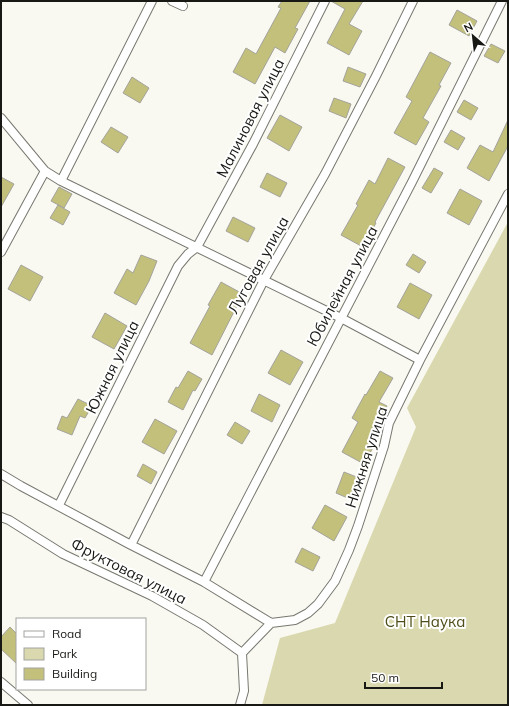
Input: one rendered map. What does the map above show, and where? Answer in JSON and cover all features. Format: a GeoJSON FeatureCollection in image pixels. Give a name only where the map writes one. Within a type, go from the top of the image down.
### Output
{"type":"FeatureCollection","features":[{"type":"Feature","properties":{"kind":"street"},"geometry":{"type":"LineString","coordinates":[[61,181],[152,1]]}},
{"type":"Feature","properties":{"kind":"street"},"geometry":{"type":"LineString","coordinates":[[172,1],[183,6]]}},
{"type":"Feature","properties":{"kind":"street","name":"Малиновая улица"},"geometry":{"type":"LineString","coordinates":[[197,248],[253,144],[325,1]]}},
{"type":"Feature","properties":{"kind":"street","name":"Луговая улица"},"geometry":{"type":"LineString","coordinates":[[132,545],[264,280],[325,174],[413,1]]}},
{"type":"Feature","properties":{"kind":"street","name":"Юбилейная улица"},"geometry":{"type":"LineString","coordinates":[[204,582],[412,182],[502,1]]}},
{"type":"Feature","properties":{"kind":"street"},"geometry":{"type":"LineString","coordinates":[[1,118],[46,171],[61,181],[341,318],[420,360]]}},
{"type":"Feature","properties":{"kind":"street"},"geometry":{"type":"LineString","coordinates":[[1,252],[46,171]]}},
{"type":"Feature","properties":{"kind":"street","name":"Нижняя улица"},"geometry":{"type":"LineString","coordinates":[[272,623],[288,622],[301,618],[318,604],[335,581],[358,526],[384,446],[389,423],[420,360],[508,194]]}},
{"type":"Feature","properties":{"kind":"street","name":"Южная улица"},"geometry":{"type":"LineString","coordinates":[[59,505],[178,266],[188,254],[197,248]]}},
{"type":"Feature","properties":{"kind":"street"},"geometry":{"type":"LineString","coordinates":[[1,474],[21,486],[204,582],[272,623],[242,653],[244,691],[240,705]]}},
{"type":"Feature","properties":{"kind":"street","name":"Фруктовая улица"},"geometry":{"type":"LineString","coordinates":[[1,517],[9,520],[63,554],[152,596],[203,625],[242,653]]}},
{"type":"Feature","properties":{"kind":"street"},"geometry":{"type":"LineString","coordinates":[[1,682],[28,705]]}},
{"type":"Feature","properties":{"kind":"green space","name":"СНТ Наука"},"geometry":{"type":"Polygon","coordinates":[[[508,222],[508,705],[262,705],[280,638],[335,623],[416,427],[407,408],[508,222]]]}},
{"type":"Feature","properties":{"kind":"building"},"geometry":{"type":"Polygon","coordinates":[[[282,1],[310,1],[295,28],[298,29],[285,53],[275,47],[255,84],[233,72],[246,48],[256,54],[281,8],[278,7],[282,1]]]}},
{"type":"Feature","properties":{"kind":"building"},"geometry":{"type":"Polygon","coordinates":[[[331,1],[363,1],[349,24],[362,31],[349,55],[327,43],[345,9],[331,1]]]}},
{"type":"Feature","properties":{"kind":"building"},"geometry":{"type":"Polygon","coordinates":[[[457,10],[477,21],[469,36],[449,25],[457,10]]]}},
{"type":"Feature","properties":{"kind":"building"},"geometry":{"type":"Polygon","coordinates":[[[491,44],[505,51],[498,63],[484,56],[491,44]]]}},
{"type":"Feature","properties":{"kind":"building"},"geometry":{"type":"Polygon","coordinates":[[[430,52],[451,63],[439,85],[441,86],[423,118],[429,122],[416,145],[394,133],[412,101],[406,97],[430,52]]]}},
{"type":"Feature","properties":{"kind":"building"},"geometry":{"type":"Polygon","coordinates":[[[348,67],[366,74],[360,87],[343,81],[348,67]]]}},
{"type":"Feature","properties":{"kind":"building"},"geometry":{"type":"Polygon","coordinates":[[[132,77],[149,88],[140,103],[123,93],[132,77]]]}},
{"type":"Feature","properties":{"kind":"building"},"geometry":{"type":"Polygon","coordinates":[[[334,98],[351,104],[346,118],[329,111],[334,98]]]}},
{"type":"Feature","properties":{"kind":"building"},"geometry":{"type":"Polygon","coordinates":[[[464,100],[478,108],[471,120],[457,112],[464,100]]]}},
{"type":"Feature","properties":{"kind":"building"},"geometry":{"type":"Polygon","coordinates":[[[280,115],[302,127],[289,151],[267,138],[280,115]]]}},
{"type":"Feature","properties":{"kind":"building"},"geometry":{"type":"Polygon","coordinates":[[[508,120],[508,146],[489,181],[467,168],[480,145],[493,152],[508,120]]]}},
{"type":"Feature","properties":{"kind":"building"},"geometry":{"type":"Polygon","coordinates":[[[111,127],[128,137],[118,153],[101,142],[111,127]]]}},
{"type":"Feature","properties":{"kind":"building"},"geometry":{"type":"Polygon","coordinates":[[[451,130],[465,138],[458,150],[444,142],[451,130]]]}},
{"type":"Feature","properties":{"kind":"building"},"geometry":{"type":"Polygon","coordinates":[[[388,158],[405,167],[363,247],[341,235],[358,205],[356,204],[369,180],[375,184],[388,158]]]}},
{"type":"Feature","properties":{"kind":"building"},"geometry":{"type":"Polygon","coordinates":[[[434,168],[443,173],[431,193],[422,188],[434,168]]]}},
{"type":"Feature","properties":{"kind":"building"},"geometry":{"type":"Polygon","coordinates":[[[267,173],[287,183],[280,197],[260,187],[267,173]]]}},
{"type":"Feature","properties":{"kind":"building"},"geometry":{"type":"Polygon","coordinates":[[[1,177],[14,184],[1,207],[1,177]]]}},
{"type":"Feature","properties":{"kind":"building"},"geometry":{"type":"Polygon","coordinates":[[[59,187],[72,194],[64,208],[51,201],[59,187]]]}},
{"type":"Feature","properties":{"kind":"building"},"geometry":{"type":"Polygon","coordinates":[[[460,189],[482,201],[469,225],[447,213],[460,189]]]}},
{"type":"Feature","properties":{"kind":"building"},"geometry":{"type":"Polygon","coordinates":[[[58,205],[70,212],[63,225],[50,218],[58,205]]]}},
{"type":"Feature","properties":{"kind":"building"},"geometry":{"type":"Polygon","coordinates":[[[233,217],[255,228],[248,242],[226,231],[233,217]]]}},
{"type":"Feature","properties":{"kind":"building"},"geometry":{"type":"Polygon","coordinates":[[[413,254],[426,262],[419,273],[406,265],[413,254]]]}},
{"type":"Feature","properties":{"kind":"building"},"geometry":{"type":"Polygon","coordinates":[[[141,255],[157,261],[149,281],[136,305],[114,293],[127,269],[133,273],[141,255]]]}},
{"type":"Feature","properties":{"kind":"building"},"geometry":{"type":"Polygon","coordinates":[[[21,265],[43,277],[30,301],[8,289],[21,265]]]}},
{"type":"Feature","properties":{"kind":"building"},"geometry":{"type":"Polygon","coordinates":[[[221,282],[243,294],[212,355],[190,343],[221,282]]]}},
{"type":"Feature","properties":{"kind":"building"},"geometry":{"type":"Polygon","coordinates":[[[410,283],[432,295],[419,319],[397,307],[410,283]]]}},
{"type":"Feature","properties":{"kind":"building"},"geometry":{"type":"Polygon","coordinates":[[[105,313],[127,326],[114,349],[92,337],[105,313]]]}},
{"type":"Feature","properties":{"kind":"building"},"geometry":{"type":"Polygon","coordinates":[[[281,350],[303,362],[290,385],[268,373],[281,350]]]}},
{"type":"Feature","properties":{"kind":"building"},"geometry":{"type":"Polygon","coordinates":[[[188,371],[202,379],[195,391],[193,390],[183,410],[168,402],[176,387],[178,388],[188,371]]]}},
{"type":"Feature","properties":{"kind":"building"},"geometry":{"type":"Polygon","coordinates":[[[380,371],[393,378],[379,402],[387,406],[370,437],[377,440],[364,464],[342,452],[358,422],[352,418],[380,371]]]}},
{"type":"Feature","properties":{"kind":"building"},"geometry":{"type":"Polygon","coordinates":[[[259,394],[280,405],[272,422],[251,411],[259,394]]]}},
{"type":"Feature","properties":{"kind":"building"},"geometry":{"type":"Polygon","coordinates":[[[78,399],[92,406],[85,418],[80,416],[72,435],[57,429],[62,416],[67,418],[78,399]]]}},
{"type":"Feature","properties":{"kind":"building"},"geometry":{"type":"Polygon","coordinates":[[[155,419],[177,431],[164,454],[142,442],[155,419]]]}},
{"type":"Feature","properties":{"kind":"building"},"geometry":{"type":"Polygon","coordinates":[[[235,422],[250,431],[242,444],[227,435],[235,422]]]}},
{"type":"Feature","properties":{"kind":"building"},"geometry":{"type":"Polygon","coordinates":[[[143,464],[157,472],[151,484],[137,476],[143,464]]]}},
{"type":"Feature","properties":{"kind":"building"},"geometry":{"type":"Polygon","coordinates":[[[344,472],[359,478],[350,499],[336,493],[344,472]]]}},
{"type":"Feature","properties":{"kind":"building"},"geometry":{"type":"Polygon","coordinates":[[[325,505],[347,517],[334,541],[312,528],[325,505]]]}},
{"type":"Feature","properties":{"kind":"building"},"geometry":{"type":"Polygon","coordinates":[[[302,548],[320,557],[313,571],[295,562],[302,548]]]}},
{"type":"Feature","properties":{"kind":"building"},"geometry":{"type":"Polygon","coordinates":[[[10,627],[16,633],[16,663],[1,649],[1,637],[10,627]]]}}]}
